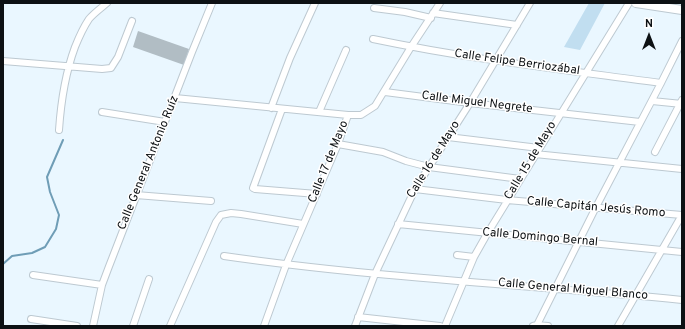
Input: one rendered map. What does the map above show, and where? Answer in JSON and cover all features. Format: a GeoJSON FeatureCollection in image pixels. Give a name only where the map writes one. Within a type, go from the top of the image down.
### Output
{"type":"FeatureCollection","features":[{"type":"Feature","properties":{"kind":"main road"},"geometry":{"type":"LineString","coordinates":[[636,3],[682,10]]}},
{"type":"Feature","properties":{"kind":"street"},"geometry":{"type":"LineString","coordinates":[[59,130],[60,108],[68,66],[81,32],[90,18],[107,3]]}},
{"type":"Feature","properties":{"kind":"street","name":"Calle General Antonio Ruíz"},"geometry":{"type":"LineString","coordinates":[[93,326],[102,285],[212,3]]}},
{"type":"Feature","properties":{"kind":"street"},"geometry":{"type":"LineString","coordinates":[[270,108],[290,58],[316,3]]}},
{"type":"Feature","properties":{"kind":"street","name":"Calle 17 de Mayo"},"geometry":{"type":"LineString","coordinates":[[264,326],[286,265],[338,144],[348,116],[361,115],[375,106],[440,3]]}},
{"type":"Feature","properties":{"kind":"street","name":"Calle 16 de Mayo"},"geometry":{"type":"LineString","coordinates":[[355,326],[375,274],[415,189],[470,103],[530,3]]}},
{"type":"Feature","properties":{"kind":"street","name":"Calle 15 de Mayo"},"geometry":{"type":"LineString","coordinates":[[445,326],[474,257],[487,234],[585,72],[629,3]]}},
{"type":"Feature","properties":{"kind":"street"},"geometry":{"type":"LineString","coordinates":[[374,8],[517,25]]}},
{"type":"Feature","properties":{"kind":"street"},"geometry":{"type":"LineString","coordinates":[[3,61],[102,70],[111,68],[118,57],[132,21]]}},
{"type":"Feature","properties":{"kind":"street","name":"Calle Felipe Berriozábal"},"geometry":{"type":"LineString","coordinates":[[373,39],[411,47],[496,60],[661,83]]}},
{"type":"Feature","properties":{"kind":"street"},"geometry":{"type":"LineString","coordinates":[[548,326],[535,325],[652,101],[682,40]]}},
{"type":"Feature","properties":{"kind":"street"},"geometry":{"type":"LineString","coordinates":[[319,112],[346,50]]}},
{"type":"Feature","properties":{"kind":"street","name":"Calle Miguel Negrete"},"geometry":{"type":"LineString","coordinates":[[385,92],[640,122]]}},
{"type":"Feature","properties":{"kind":"street"},"geometry":{"type":"LineString","coordinates":[[175,98],[348,116]]}},
{"type":"Feature","properties":{"kind":"street"},"geometry":{"type":"LineString","coordinates":[[652,101],[681,103],[655,152]]}},
{"type":"Feature","properties":{"kind":"street"},"geometry":{"type":"LineString","coordinates":[[282,109],[253,186],[255,189],[317,194]]}},
{"type":"Feature","properties":{"kind":"street"},"geometry":{"type":"LineString","coordinates":[[102,112],[165,122]]}},
{"type":"Feature","properties":{"kind":"street"},"geometry":{"type":"LineString","coordinates":[[448,137],[539,148]]}},
{"type":"Feature","properties":{"kind":"street"},"geometry":{"type":"LineString","coordinates":[[338,144],[383,152],[406,161],[430,167],[520,179]]}},
{"type":"Feature","properties":{"kind":"street"},"geometry":{"type":"LineString","coordinates":[[535,154],[682,169]]}},
{"type":"Feature","properties":{"kind":"street","name":"Calle Capitán Jesús Romo"},"geometry":{"type":"LineString","coordinates":[[415,189],[507,200],[682,215]]}},
{"type":"Feature","properties":{"kind":"street"},"geometry":{"type":"LineString","coordinates":[[136,195],[212,201]]}},
{"type":"Feature","properties":{"kind":"street"},"geometry":{"type":"LineString","coordinates":[[170,326],[218,217],[231,213],[303,224]]}},
{"type":"Feature","properties":{"kind":"street"},"geometry":{"type":"LineString","coordinates":[[618,326],[682,215]]}},
{"type":"Feature","properties":{"kind":"street","name":"Calle Domingo Bernal"},"geometry":{"type":"LineString","coordinates":[[398,224],[487,234],[579,241],[682,252]]}},
{"type":"Feature","properties":{"kind":"street","name":"Calle General Miguel Blanco"},"geometry":{"type":"LineString","coordinates":[[224,256],[286,265],[375,274],[555,288],[682,300]]}},
{"type":"Feature","properties":{"kind":"street"},"geometry":{"type":"LineString","coordinates":[[457,256],[474,257]]}},
{"type":"Feature","properties":{"kind":"street"},"geometry":{"type":"LineString","coordinates":[[33,275],[102,285]]}},
{"type":"Feature","properties":{"kind":"street"},"geometry":{"type":"LineString","coordinates":[[133,326],[149,280]]}},
{"type":"Feature","properties":{"kind":"street"},"geometry":{"type":"LineString","coordinates":[[358,317],[440,326]]}},
{"type":"Feature","properties":{"kind":"street"},"geometry":{"type":"LineString","coordinates":[[31,319],[78,326]]}},
{"type":"Feature","properties":{"kind":"shaded area"},"geometry":{"type":"Polygon","coordinates":[[[589,3],[605,3],[580,50],[564,47],[589,3]]]}},
{"type":"Feature","properties":{"kind":"building"},"geometry":{"type":"Polygon","coordinates":[[[138,31],[189,49],[184,65],[133,47],[138,31]]]}},
{"type":"Feature","properties":{"kind":"waterway"},"geometry":{"type":"LineString","coordinates":[[3,264],[12,256],[32,253],[45,247],[56,229],[59,215],[50,192],[47,177],[63,140]]}}]}
